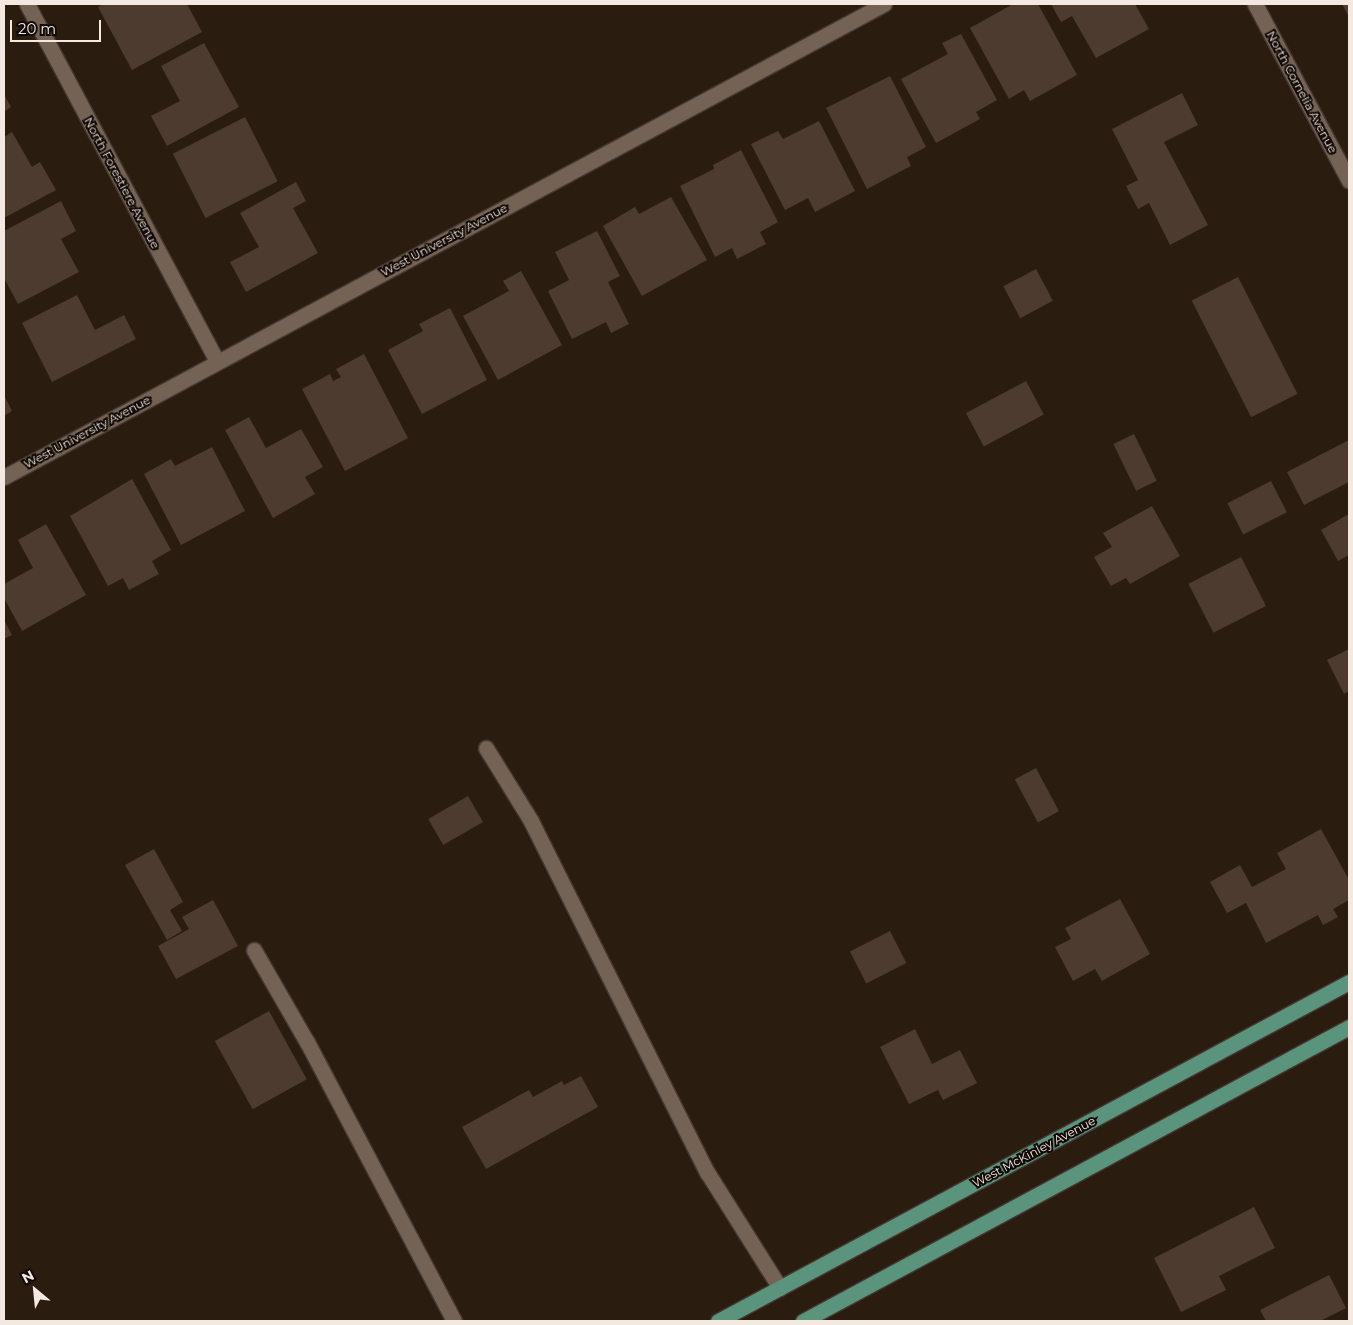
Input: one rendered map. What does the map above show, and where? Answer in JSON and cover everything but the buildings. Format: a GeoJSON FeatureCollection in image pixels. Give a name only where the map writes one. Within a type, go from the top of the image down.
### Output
{"type":"FeatureCollection","features":[{"type":"Feature","properties":{"kind":"main road","name":"West McKinley Avenue"},"geometry":{"type":"LineString","coordinates":[[718,1321],[1349,982]]}},
{"type":"Feature","properties":{"kind":"main road"},"geometry":{"type":"LineString","coordinates":[[804,1321],[1349,1027]]}},
{"type":"Feature","properties":{"kind":"street","name":"North Forestiere Avenue"},"geometry":{"type":"LineString","coordinates":[[27,4],[217,362]]}},
{"type":"Feature","properties":{"kind":"street","name":"West University Avenue"},"geometry":{"type":"LineString","coordinates":[[4,477],[884,4]]}},
{"type":"Feature","properties":{"kind":"street","name":"North Cornelia Avenue"},"geometry":{"type":"LineString","coordinates":[[1255,4],[1349,181]]}},
{"type":"Feature","properties":{"kind":"street"},"geometry":{"type":"LineString","coordinates":[[486,748],[531,821],[707,1172],[780,1288]]}},
{"type":"Feature","properties":{"kind":"street"},"geometry":{"type":"LineString","coordinates":[[254,950],[307,1042],[454,1321]]}}]}
